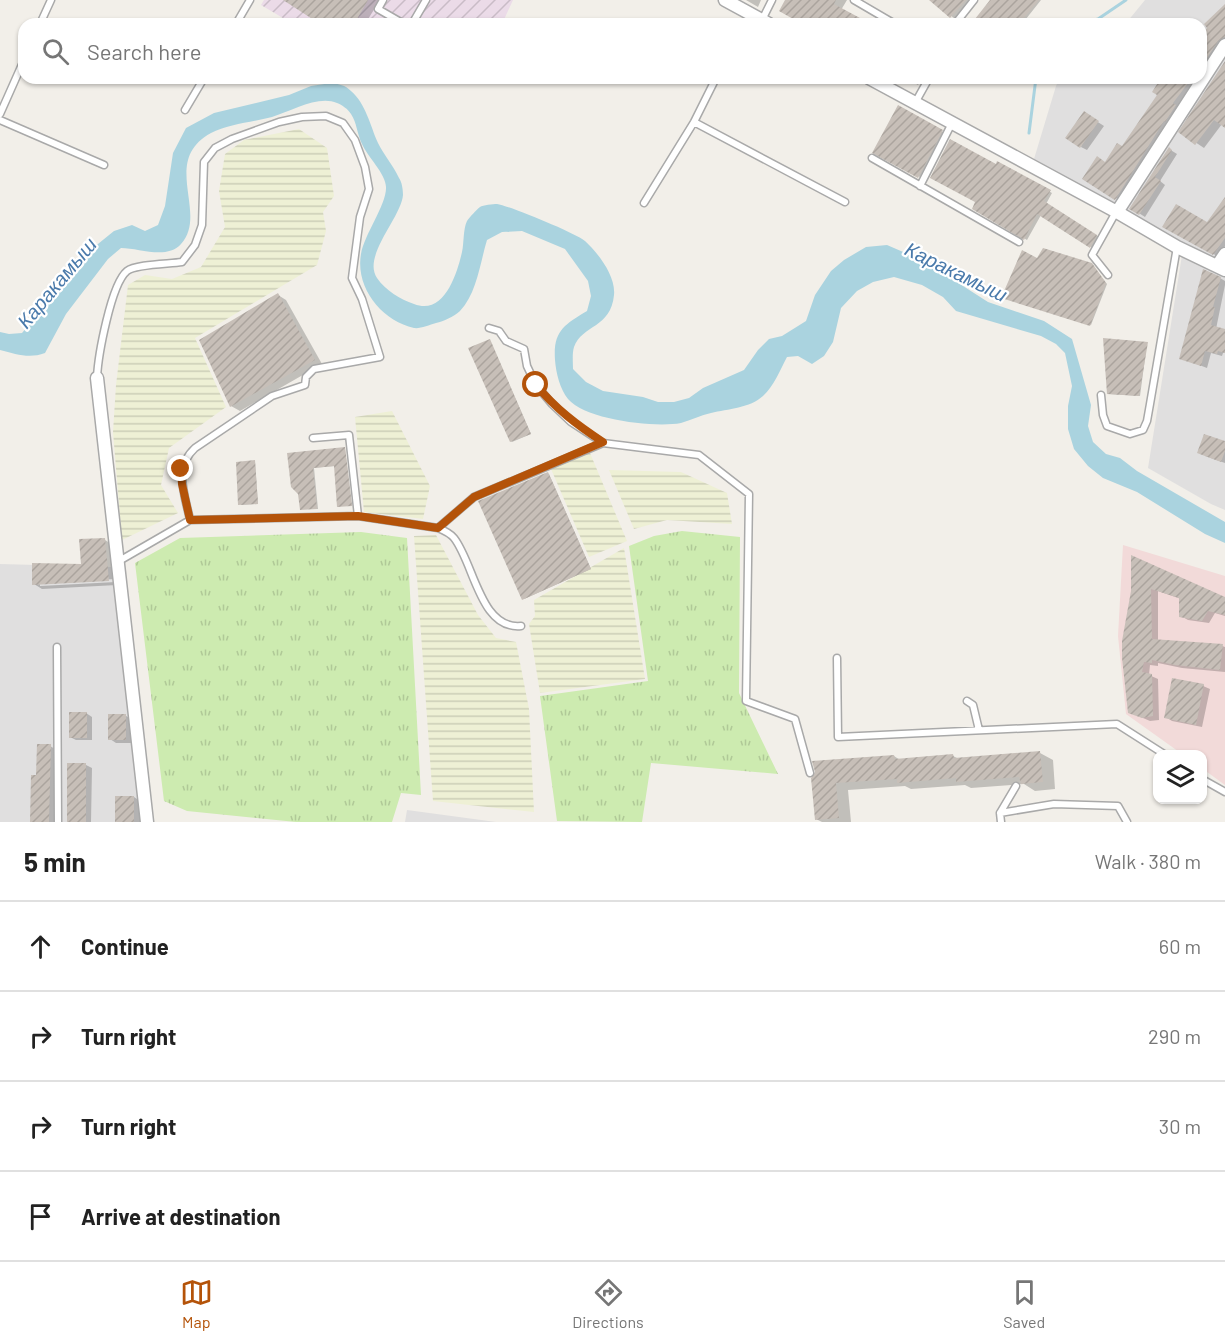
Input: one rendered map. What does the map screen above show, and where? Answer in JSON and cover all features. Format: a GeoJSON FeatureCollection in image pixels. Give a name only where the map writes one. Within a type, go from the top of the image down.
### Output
{"type":"FeatureCollection","features":[{"type":"Feature","properties":{"kind":"street"},"geometry":{"type":"LineString","coordinates":[[725,0],[746,18]]}},
{"type":"Feature","properties":{"kind":"street"},"geometry":{"type":"LineString","coordinates":[[1207,73],[1225,45]]}},
{"type":"Feature","properties":{"kind":"street"},"geometry":{"type":"LineString","coordinates":[[880,84],[1117,212],[1177,248],[1221,268],[1225,254]]}},
{"type":"Feature","properties":{"kind":"street"},"geometry":{"type":"LineString","coordinates":[[1117,212],[1200,84]]}},
{"type":"Feature","properties":{"kind":"street"},"geometry":{"type":"LineString","coordinates":[[97,378],[147,822]]}},
{"type":"Feature","properties":{"kind":"lane"},"geometry":{"type":"LineString","coordinates":[[43,18],[51,0]]}},
{"type":"Feature","properties":{"kind":"lane"},"geometry":{"type":"LineString","coordinates":[[240,18],[250,0]]}},
{"type":"Feature","properties":{"kind":"lane"},"geometry":{"type":"LineString","coordinates":[[383,0],[378,9],[394,18]]}},
{"type":"Feature","properties":{"kind":"lane"},"geometry":{"type":"LineString","coordinates":[[416,18],[426,0]]}},
{"type":"Feature","properties":{"kind":"lane"},"geometry":{"type":"LineString","coordinates":[[766,18],[772,0]]}},
{"type":"Feature","properties":{"kind":"lane"},"geometry":{"type":"LineString","coordinates":[[854,0],[885,18]]}},
{"type":"Feature","properties":{"kind":"lane"},"geometry":{"type":"LineString","coordinates":[[960,18],[974,0]]}},
{"type":"Feature","properties":{"kind":"lane"},"geometry":{"type":"LineString","coordinates":[[0,114],[18,74]]}},
{"type":"Feature","properties":{"kind":"lane"},"geometry":{"type":"LineString","coordinates":[[185,110],[200,84]]}},
{"type":"Feature","properties":{"kind":"lane"},"geometry":{"type":"LineString","coordinates":[[644,203],[694,122],[713,84]]}},
{"type":"Feature","properties":{"kind":"lane"},"geometry":{"type":"LineString","coordinates":[[915,103],[926,84]]}},
{"type":"Feature","properties":{"kind":"lane"},"geometry":{"type":"LineString","coordinates":[[97,378],[98,360],[116,288],[127,271],[141,265],[182,262],[195,245],[202,225],[204,162],[215,148],[242,135],[279,122],[302,117],[326,116],[343,123],[355,141],[365,167],[369,189],[360,217],[351,278],[362,299],[380,357],[314,369],[306,377],[304,386],[272,396],[195,448],[187,455],[181,469],[190,520]]}},
{"type":"Feature","properties":{"kind":"lane"},"geometry":{"type":"LineString","coordinates":[[0,120],[104,165]]}},
{"type":"Feature","properties":{"kind":"lane"},"geometry":{"type":"LineString","coordinates":[[694,122],[845,202]]}},
{"type":"Feature","properties":{"kind":"lane"},"geometry":{"type":"LineString","coordinates":[[920,186],[952,123]]}},
{"type":"Feature","properties":{"kind":"lane"},"geometry":{"type":"LineString","coordinates":[[872,158],[1019,242]]}},
{"type":"Feature","properties":{"kind":"lane"},"geometry":{"type":"LineString","coordinates":[[1108,275],[1092,255],[1117,212]]}},
{"type":"Feature","properties":{"kind":"lane"},"geometry":{"type":"LineString","coordinates":[[1101,395],[1103,415],[1107,426],[1130,434],[1143,430],[1147,421],[1177,248]]}},
{"type":"Feature","properties":{"kind":"lane"},"geometry":{"type":"LineString","coordinates":[[489,328],[499,331],[506,341],[524,350],[527,366],[536,385],[571,422],[603,442],[699,455],[749,494],[746,701],[795,719],[810,773]]}},
{"type":"Feature","properties":{"kind":"lane"},"geometry":{"type":"LineString","coordinates":[[313,438],[349,435],[358,516]]}},
{"type":"Feature","properties":{"kind":"lane"},"geometry":{"type":"LineString","coordinates":[[438,528],[474,497],[603,442]]}},
{"type":"Feature","properties":{"kind":"lane"},"geometry":{"type":"LineString","coordinates":[[119,561],[190,520],[358,516],[438,528],[453,537],[494,616],[509,627],[521,626]]}},
{"type":"Feature","properties":{"kind":"lane"},"geometry":{"type":"LineString","coordinates":[[57,647],[58,822]]}},
{"type":"Feature","properties":{"kind":"lane"},"geometry":{"type":"LineString","coordinates":[[837,658],[838,737],[1117,724],[1158,750]]}},
{"type":"Feature","properties":{"kind":"lane"},"geometry":{"type":"LineString","coordinates":[[967,701],[974,705],[979,730]]}},
{"type":"Feature","properties":{"kind":"lane"},"geometry":{"type":"LineString","coordinates":[[1207,781],[1225,792]]}},
{"type":"Feature","properties":{"kind":"lane"},"geometry":{"type":"LineString","coordinates":[[1001,822],[1000,813],[1016,786]]}},
{"type":"Feature","properties":{"kind":"lane"},"geometry":{"type":"LineString","coordinates":[[1000,813],[1054,804],[1118,806],[1127,822]]}},
{"type":"Feature","properties":{"kind":"shaded area"},"geometry":{"type":"Polygon","coordinates":[[[264,0],[513,0],[505,18],[283,18],[261,5],[264,0]]]}},
{"type":"Feature","properties":{"kind":"shaded area"},"geometry":{"type":"Polygon","coordinates":[[[1145,0],[1225,0],[1225,510],[1148,468],[1182,255],[1034,159],[1057,84],[1207,84],[1207,18],[1130,18],[1145,0]]]}},
{"type":"Feature","properties":{"kind":"shaded area"},"geometry":{"type":"Polygon","coordinates":[[[1123,545],[1225,576],[1225,785],[1207,772],[1207,750],[1176,750],[1126,714],[1118,636],[1123,545]]]}},
{"type":"Feature","properties":{"kind":"shaded area"},"geometry":{"type":"Polygon","coordinates":[[[0,564],[111,567],[141,822],[0,822],[0,564]]]}},
{"type":"Feature","properties":{"kind":"shaded area"},"geometry":{"type":"Polygon","coordinates":[[[407,810],[496,822],[405,822],[407,810]]]}},
{"type":"Feature","properties":{"kind":"green space"},"geometry":{"type":"Polygon","coordinates":[[[299,129],[327,148],[334,196],[323,212],[326,231],[317,265],[195,338],[226,407],[169,448],[161,485],[178,513],[122,540],[113,432],[128,285],[145,275],[172,279],[201,267],[225,227],[219,191],[225,154],[244,140],[299,129]]]}},
{"type":"Feature","properties":{"kind":"green space"},"geometry":{"type":"Polygon","coordinates":[[[392,411],[430,486],[423,519],[364,512],[355,417],[392,411]]]}},
{"type":"Feature","properties":{"kind":"green space"},"geometry":{"type":"Polygon","coordinates":[[[590,453],[627,541],[589,557],[551,469],[590,453]]]}},
{"type":"Feature","properties":{"kind":"green space"},"geometry":{"type":"Polygon","coordinates":[[[609,470],[681,472],[727,493],[732,524],[667,520],[634,529],[609,470]]]}},
{"type":"Feature","properties":{"kind":"green space"},"geometry":{"type":"Polygon","coordinates":[[[682,531],[740,537],[739,693],[778,774],[651,763],[642,822],[557,821],[540,696],[648,681],[629,546],[654,536],[682,531]]]}},
{"type":"Feature","properties":{"kind":"green space"},"geometry":{"type":"Polygon","coordinates":[[[361,532],[407,538],[421,795],[401,793],[392,822],[296,822],[187,811],[164,801],[135,563],[180,538],[361,532]]]}},
{"type":"Feature","properties":{"kind":"green space"},"geometry":{"type":"Polygon","coordinates":[[[436,535],[478,615],[496,638],[516,642],[529,709],[534,812],[433,801],[414,536],[436,535]]]}},
{"type":"Feature","properties":{"kind":"green space"},"geometry":{"type":"Polygon","coordinates":[[[624,548],[645,679],[540,693],[529,624],[535,616],[534,600],[624,548]]]}},
{"type":"Feature","properties":{"kind":"water"},"geometry":{"type":"Polygon","coordinates":[[[339,84],[356,96],[367,115],[378,143],[401,182],[403,195],[401,204],[378,248],[374,259],[374,269],[377,278],[385,287],[404,300],[424,306],[441,299],[457,271],[467,221],[480,207],[497,204],[515,210],[556,226],[585,241],[600,258],[612,280],[614,295],[612,306],[602,320],[578,340],[573,349],[573,369],[586,382],[603,391],[643,397],[658,402],[674,402],[689,398],[703,388],[744,370],[769,339],[782,336],[806,321],[815,295],[831,271],[866,247],[887,245],[924,261],[988,302],[1044,321],[1072,339],[1091,405],[1088,426],[1093,442],[1106,454],[1120,458],[1137,471],[1225,522],[1225,543],[1205,534],[1137,492],[1103,478],[1088,466],[1074,449],[1068,429],[1068,406],[1072,386],[1065,353],[1056,344],[1041,336],[956,311],[943,297],[922,285],[894,277],[873,282],[857,291],[841,308],[833,342],[824,356],[812,364],[798,356],[787,357],[770,388],[758,400],[738,408],[707,414],[681,423],[655,424],[622,421],[590,412],[568,399],[556,370],[556,342],[558,335],[566,325],[587,311],[591,296],[588,281],[565,249],[522,231],[502,232],[487,240],[474,287],[460,311],[445,320],[422,327],[414,328],[402,324],[391,318],[373,301],[362,279],[360,267],[363,246],[383,202],[385,182],[362,144],[351,114],[343,106],[330,101],[313,102],[272,117],[233,125],[211,133],[196,145],[189,158],[186,172],[190,218],[188,231],[181,244],[175,249],[161,252],[121,248],[108,259],[66,314],[45,353],[28,356],[0,350],[0,332],[22,333],[93,248],[114,231],[132,225],[145,231],[158,225],[165,206],[173,153],[186,128],[214,113],[289,95],[311,86],[339,84]]]}},
{"type":"Feature","properties":{"kind":"building"},"geometry":{"type":"Polygon","coordinates":[[[283,0],[368,0],[358,18],[311,18],[283,0]]]}},
{"type":"Feature","properties":{"kind":"building"},"geometry":{"type":"Polygon","coordinates":[[[785,0],[836,0],[834,4],[860,18],[791,18],[779,11],[785,0]]]}},
{"type":"Feature","properties":{"kind":"building"},"geometry":{"type":"Polygon","coordinates":[[[929,0],[966,0],[950,18],[929,0]]]}},
{"type":"Feature","properties":{"kind":"building"},"geometry":{"type":"Polygon","coordinates":[[[990,0],[1039,0],[1024,18],[976,18],[990,0]]]}},
{"type":"Feature","properties":{"kind":"building"},"geometry":{"type":"Polygon","coordinates":[[[1225,4],[1225,37],[1218,41],[1207,58],[1207,28],[1207,21],[1225,4]]]}},
{"type":"Feature","properties":{"kind":"building"},"geometry":{"type":"Polygon","coordinates":[[[1225,61],[1225,128],[1214,120],[1195,145],[1178,132],[1225,61]]]}},
{"type":"Feature","properties":{"kind":"building"},"geometry":{"type":"Polygon","coordinates":[[[1157,84],[1187,84],[1173,103],[1176,105],[1115,200],[1082,179],[1097,156],[1105,162],[1117,143],[1122,146],[1157,95],[1152,92],[1157,84]]]}},
{"type":"Feature","properties":{"kind":"building"},"geometry":{"type":"Polygon","coordinates":[[[898,105],[943,130],[918,178],[872,153],[898,105]]]}},
{"type":"Feature","properties":{"kind":"building"},"geometry":{"type":"Polygon","coordinates":[[[1084,111],[1099,121],[1080,148],[1065,138],[1084,111]]]}},
{"type":"Feature","properties":{"kind":"building"},"geometry":{"type":"Polygon","coordinates":[[[950,139],[1051,190],[1044,201],[1097,235],[1090,248],[1037,214],[1024,240],[972,209],[975,202],[930,178],[950,139]]]}},
{"type":"Feature","properties":{"kind":"building"},"geometry":{"type":"Polygon","coordinates":[[[1169,147],[1172,150],[1155,177],[1161,181],[1139,215],[1129,209],[1169,147]]]}},
{"type":"Feature","properties":{"kind":"building"},"geometry":{"type":"Polygon","coordinates":[[[1225,197],[1225,238],[1213,255],[1162,227],[1176,204],[1207,222],[1225,197]]]}},
{"type":"Feature","properties":{"kind":"building"},"geometry":{"type":"Polygon","coordinates":[[[1043,248],[1092,263],[1106,283],[1090,326],[1001,298],[1022,250],[1037,258],[1043,248]]]}},
{"type":"Feature","properties":{"kind":"building"},"geometry":{"type":"Polygon","coordinates":[[[1203,269],[1221,277],[1211,325],[1225,329],[1225,353],[1205,351],[1201,366],[1179,359],[1203,269]]]}},
{"type":"Feature","properties":{"kind":"building"},"geometry":{"type":"Polygon","coordinates":[[[278,293],[315,360],[230,407],[199,340],[278,293]]]}},
{"type":"Feature","properties":{"kind":"building"},"geometry":{"type":"Polygon","coordinates":[[[1103,338],[1148,342],[1139,396],[1107,394],[1103,338]]]}},
{"type":"Feature","properties":{"kind":"building"},"geometry":{"type":"Polygon","coordinates":[[[490,339],[531,434],[510,442],[468,348],[490,339]]]}},
{"type":"Feature","properties":{"kind":"building"},"geometry":{"type":"Polygon","coordinates":[[[1204,434],[1225,441],[1225,451],[1221,462],[1197,453],[1204,434]]]}},
{"type":"Feature","properties":{"kind":"building"},"geometry":{"type":"Polygon","coordinates":[[[345,447],[352,506],[337,507],[334,466],[313,468],[317,509],[300,510],[298,494],[291,487],[287,453],[345,447]]]}},
{"type":"Feature","properties":{"kind":"building"},"geometry":{"type":"Polygon","coordinates":[[[255,460],[258,504],[238,505],[236,462],[255,460]]]}},
{"type":"Feature","properties":{"kind":"building"},"geometry":{"type":"Polygon","coordinates":[[[548,472],[591,569],[522,600],[478,501],[548,472]]]}},
{"type":"Feature","properties":{"kind":"building"},"geometry":{"type":"Polygon","coordinates":[[[105,538],[109,581],[32,585],[32,563],[81,564],[79,539],[105,538]]]}},
{"type":"Feature","properties":{"kind":"building"},"geometry":{"type":"Polygon","coordinates":[[[1131,555],[1225,597],[1225,615],[1208,611],[1202,621],[1179,617],[1179,598],[1151,589],[1152,639],[1223,644],[1220,670],[1152,660],[1152,663],[1144,662],[1142,672],[1152,674],[1153,716],[1142,718],[1128,713],[1122,658],[1122,641],[1131,591],[1131,555]]]}},
{"type":"Feature","properties":{"kind":"building"},"geometry":{"type":"Polygon","coordinates":[[[1172,678],[1204,684],[1196,725],[1164,718],[1172,678]]]}},
{"type":"Feature","properties":{"kind":"building"},"geometry":{"type":"Polygon","coordinates":[[[69,712],[87,712],[87,738],[69,738],[69,712]]]}},
{"type":"Feature","properties":{"kind":"building"},"geometry":{"type":"Polygon","coordinates":[[[108,714],[126,714],[126,740],[108,740],[108,714]]]}},
{"type":"Feature","properties":{"kind":"building"},"geometry":{"type":"Polygon","coordinates":[[[37,744],[51,744],[49,822],[30,822],[31,775],[36,775],[37,744]]]}},
{"type":"Feature","properties":{"kind":"building"},"geometry":{"type":"Polygon","coordinates":[[[1040,751],[1043,782],[1021,784],[1019,777],[956,782],[956,778],[897,783],[897,779],[836,783],[839,818],[815,820],[811,778],[815,772],[812,761],[894,755],[895,759],[953,754],[954,758],[1040,751]]]}},
{"type":"Feature","properties":{"kind":"building"},"geometry":{"type":"Polygon","coordinates":[[[67,763],[86,763],[86,822],[67,822],[67,763]]]}},
{"type":"Feature","properties":{"kind":"building"},"geometry":{"type":"Polygon","coordinates":[[[115,796],[134,796],[134,822],[115,822],[115,796]]]}},
{"type":"Feature","properties":{"kind":"waterway"},"geometry":{"type":"LineString","coordinates":[[1099,18],[1126,0]]}},
{"type":"Feature","properties":{"kind":"waterway"},"geometry":{"type":"LineString","coordinates":[[1029,133],[1035,84]]}},
{"type":"Feature","properties":{"kind":"route"},"geometry":{"type":"LineString","coordinates":[[181,469],[190,520],[358,516],[438,528],[474,497],[603,442],[571,422],[536,385]]}},
{"type":"Feature","properties":{"kind":"water label","name":"Каракамыш"},"geometry":{"type":"Point","coordinates":[956,272]}},
{"type":"Feature","properties":{"kind":"water label","name":"Каракамыш"},"geometry":{"type":"Point","coordinates":[57,283]}}]}
